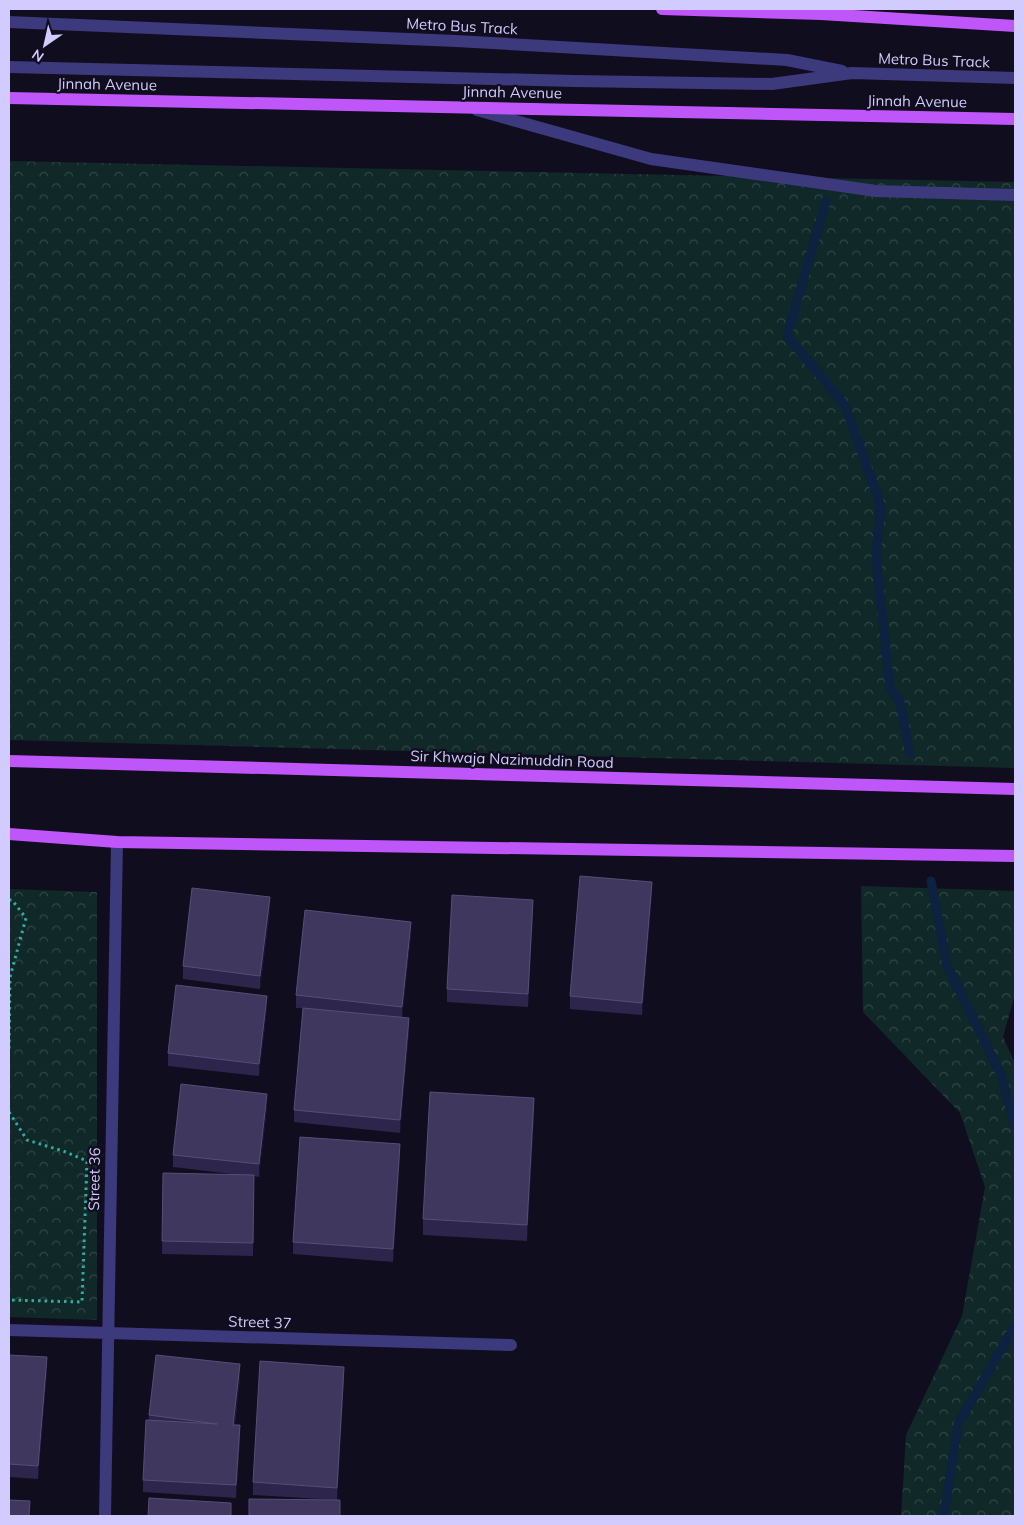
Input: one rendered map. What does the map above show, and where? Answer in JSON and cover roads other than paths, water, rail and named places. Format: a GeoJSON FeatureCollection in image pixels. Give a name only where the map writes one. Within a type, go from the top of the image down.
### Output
{"type":"FeatureCollection","features":[{"type":"Feature","properties":{"kind":"main road"},"geometry":{"type":"LineString","coordinates":[[662,9],[821,14],[1015,26]]}},
{"type":"Feature","properties":{"kind":"main road","name":"Jinnah Avenue"},"geometry":{"type":"LineString","coordinates":[[9,98],[1015,119]]}},
{"type":"Feature","properties":{"kind":"main road","name":"Sir Khwaja Nazimuddin Road"},"geometry":{"type":"LineString","coordinates":[[9,761],[1015,789]]}},
{"type":"Feature","properties":{"kind":"main road"},"geometry":{"type":"LineString","coordinates":[[9,834],[117,842],[1015,856]]}},
{"type":"Feature","properties":{"kind":"street","name":"Metro Bus Track"},"geometry":{"type":"LineString","coordinates":[[9,22],[456,41],[787,60],[852,73],[1015,78]]}},
{"type":"Feature","properties":{"kind":"street","name":"Metro Bus Track"},"geometry":{"type":"LineString","coordinates":[[9,67],[554,81],[772,84],[852,73]]}},
{"type":"Feature","properties":{"kind":"street"},"geometry":{"type":"LineString","coordinates":[[466,107],[651,160],[876,191],[1015,195]]}},
{"type":"Feature","properties":{"kind":"street","name":"Street 36"},"geometry":{"type":"LineString","coordinates":[[105,1516],[117,842]]}},
{"type":"Feature","properties":{"kind":"street","name":"Street 37"},"geometry":{"type":"LineString","coordinates":[[9,1330],[511,1344]]}},
{"type":"Feature","properties":{"kind":"waterway"},"geometry":{"type":"LineString","coordinates":[[826,201],[787,336],[845,405],[881,506],[876,555],[890,688],[900,702],[910,754]]}},
{"type":"Feature","properties":{"kind":"waterway"},"geometry":{"type":"LineString","coordinates":[[931,881],[947,965],[1002,1077],[1015,1126]]}},
{"type":"Feature","properties":{"kind":"waterway"},"geometry":{"type":"LineString","coordinates":[[944,1516],[958,1424],[1015,1326]]}}]}
